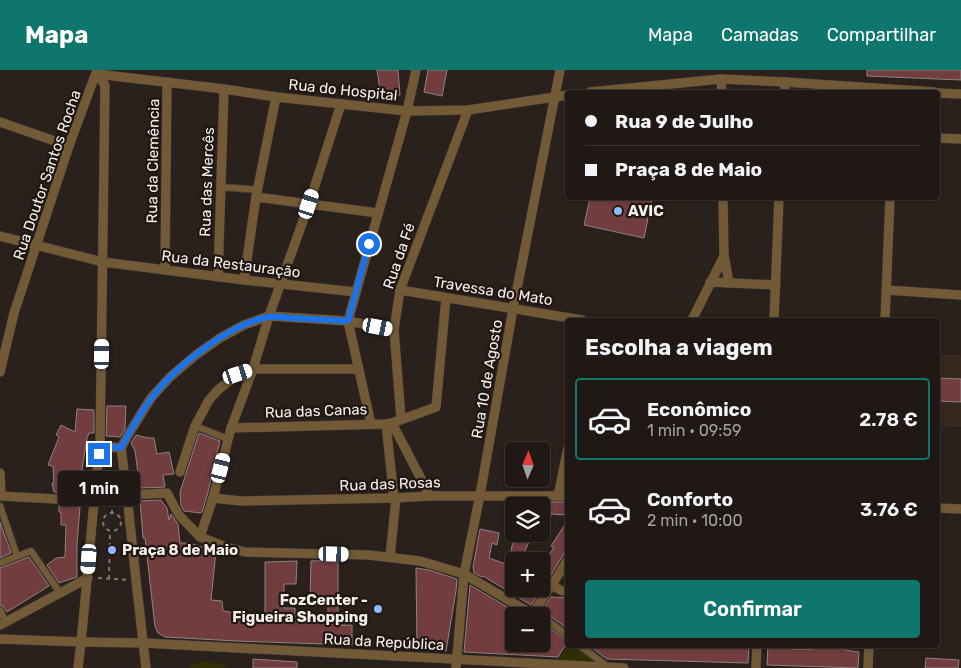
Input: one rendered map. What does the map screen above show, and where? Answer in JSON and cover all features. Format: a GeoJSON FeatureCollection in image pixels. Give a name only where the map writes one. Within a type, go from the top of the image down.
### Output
{"type":"FeatureCollection","features":[{"type":"Feature","properties":{"kind":"street"},"geometry":{"type":"LineString","coordinates":[[371,424],[348,321],[407,111],[416,70]]}},
{"type":"Feature","properties":{"kind":"street","name":"Rua 10 de Agosto"},"geometry":{"type":"LineString","coordinates":[[456,664],[464,574],[560,70]]}},
{"type":"Feature","properties":{"kind":"street"},"geometry":{"type":"LineString","coordinates":[[78,668],[100,446],[105,85],[97,72]]}},
{"type":"Feature","properties":{"kind":"street","name":"Rua do Hospital"},"geometry":{"type":"LineString","coordinates":[[97,72],[276,97],[407,111],[468,110],[565,95]]}},
{"type":"Feature","properties":{"kind":"street","name":"Rua Doutor Santos Rocha"},"geometry":{"type":"LineString","coordinates":[[0,372],[14,312],[69,146],[97,72]]}},
{"type":"Feature","properties":{"kind":"street"},"geometry":{"type":"LineString","coordinates":[[721,79],[722,90]]}},
{"type":"Feature","properties":{"kind":"street"},"geometry":{"type":"LineString","coordinates":[[610,90],[721,79],[882,90]]}},
{"type":"Feature","properties":{"kind":"street","name":"Rua da Clemência"},"geometry":{"type":"LineString","coordinates":[[165,270],[168,82]]}},
{"type":"Feature","properties":{"kind":"street"},"geometry":{"type":"LineString","coordinates":[[785,82],[785,90]]}},
{"type":"Feature","properties":{"kind":"street","name":"Rua das Mercês"},"geometry":{"type":"LineString","coordinates":[[218,277],[224,89]]}},
{"type":"Feature","properties":{"kind":"street"},"geometry":{"type":"LineString","coordinates":[[940,93],[961,94]]}},
{"type":"Feature","properties":{"kind":"street"},"geometry":{"type":"LineString","coordinates":[[244,280],[257,194],[276,97]]}},
{"type":"Feature","properties":{"kind":"street"},"geometry":{"type":"LineString","coordinates":[[200,537],[213,498],[231,428],[253,369],[269,316],[309,204],[341,104]]}},
{"type":"Feature","properties":{"kind":"street","name":"Rua da Fé"},"geometry":{"type":"LineString","coordinates":[[401,419],[394,330],[400,290],[468,110]]}},
{"type":"Feature","properties":{"kind":"street"},"geometry":{"type":"LineString","coordinates":[[0,122],[69,146]]}},
{"type":"Feature","properties":{"kind":"street"},"geometry":{"type":"LineString","coordinates":[[940,138],[961,139]]}},
{"type":"Feature","properties":{"kind":"street"},"geometry":{"type":"LineString","coordinates":[[221,187],[309,204],[378,213]]}},
{"type":"Feature","properties":{"kind":"street"},"geometry":{"type":"LineString","coordinates":[[724,200],[724,255],[729,283]]}},
{"type":"Feature","properties":{"kind":"street"},"geometry":{"type":"LineString","coordinates":[[774,318],[780,200]]}},
{"type":"Feature","properties":{"kind":"street"},"geometry":{"type":"LineString","coordinates":[[885,318],[890,200]]}},
{"type":"Feature","properties":{"kind":"street","name":"Rua da Restauração"},"geometry":{"type":"LineString","coordinates":[[0,236],[102,262],[356,292]]}},
{"type":"Feature","properties":{"kind":"street"},"geometry":{"type":"LineString","coordinates":[[693,318],[724,255]]}},
{"type":"Feature","properties":{"kind":"street"},"geometry":{"type":"LineString","coordinates":[[710,282],[776,285]]}},
{"type":"Feature","properties":{"kind":"street","name":"Travessa do Mato"},"geometry":{"type":"LineString","coordinates":[[400,290],[569,318]]}},
{"type":"Feature","properties":{"kind":"street"},"geometry":{"type":"LineString","coordinates":[[886,290],[961,295]]}},
{"type":"Feature","properties":{"kind":"street","name":"Rua das Canas"},"geometry":{"type":"LineString","coordinates":[[231,428],[389,423],[436,407],[446,298]]}},
{"type":"Feature","properties":{"kind":"street"},"geometry":{"type":"LineString","coordinates":[[146,668],[128,495],[121,448],[151,398],[170,377],[220,338],[244,324],[269,316],[348,321],[394,330]]}},
{"type":"Feature","properties":{"kind":"street"},"geometry":{"type":"LineString","coordinates":[[180,472],[195,426],[208,400],[238,374],[253,369],[359,369]]}},
{"type":"Feature","properties":{"kind":"street"},"geometry":{"type":"LineString","coordinates":[[389,423],[430,496]]}},
{"type":"Feature","properties":{"kind":"street"},"geometry":{"type":"LineString","coordinates":[[389,423],[395,498],[390,558]]}},
{"type":"Feature","properties":{"kind":"street"},"geometry":{"type":"LineString","coordinates":[[195,426],[228,439]]}},
{"type":"Feature","properties":{"kind":"street"},"geometry":{"type":"LineString","coordinates":[[100,446],[121,448]]}},
{"type":"Feature","properties":{"kind":"street"},"geometry":{"type":"LineString","coordinates":[[0,473],[1,496],[94,501]]}},
{"type":"Feature","properties":{"kind":"street"},"geometry":{"type":"LineString","coordinates":[[563,496],[565,477]]}},
{"type":"Feature","properties":{"kind":"street"},"geometry":{"type":"LineString","coordinates":[[128,495],[166,493],[179,515],[200,537],[226,547],[245,552],[369,555],[420,561],[464,574],[524,607]]}},
{"type":"Feature","properties":{"kind":"street","name":"Rua das Rosas"},"geometry":{"type":"LineString","coordinates":[[213,498],[241,501],[480,495],[563,496]]}},
{"type":"Feature","properties":{"kind":"street"},"geometry":{"type":"LineString","coordinates":[[0,506],[17,556]]}},
{"type":"Feature","properties":{"kind":"street"},"geometry":{"type":"LineString","coordinates":[[940,508],[961,509]]}},
{"type":"Feature","properties":{"kind":"street"},"geometry":{"type":"LineString","coordinates":[[0,563],[31,551],[60,593]]}},
{"type":"Feature","properties":{"kind":"street"},"geometry":{"type":"LineString","coordinates":[[537,607],[565,564]]}},
{"type":"Feature","properties":{"kind":"street"},"geometry":{"type":"LineString","coordinates":[[0,610],[3,624],[88,578]]}},
{"type":"Feature","properties":{"kind":"street"},"geometry":{"type":"LineString","coordinates":[[552,585],[565,591]]}},
{"type":"Feature","properties":{"kind":"street"},"geometry":{"type":"LineString","coordinates":[[550,624],[565,634]]}},
{"type":"Feature","properties":{"kind":"street"},"geometry":{"type":"LineString","coordinates":[[0,639],[143,643]]}},
{"type":"Feature","properties":{"kind":"street","name":"Rua da República"},"geometry":{"type":"LineString","coordinates":[[143,643],[456,664],[624,668]]}},
{"type":"Feature","properties":{"kind":"street"},"geometry":{"type":"LineString","coordinates":[[584,648],[608,667]]}},
{"type":"Feature","properties":{"kind":"street"},"geometry":{"type":"LineString","coordinates":[[756,668],[757,648]]}},
{"type":"Feature","properties":{"kind":"street"},"geometry":{"type":"LineString","coordinates":[[868,668],[869,648]]}},
{"type":"Feature","properties":{"kind":"path"},"geometry":{"type":"LineString","coordinates":[[112,485],[112,514]]}},
{"type":"Feature","properties":{"kind":"path"},"geometry":{"type":"LineString","coordinates":[[112,514],[119,518],[120,523],[118,528],[110,531],[105,528],[103,523],[104,517],[112,514]]}},
{"type":"Feature","properties":{"kind":"path"},"geometry":{"type":"LineString","coordinates":[[110,531],[110,579]]}},
{"type":"Feature","properties":{"kind":"path"},"geometry":{"type":"LineString","coordinates":[[88,578],[136,580]]}},
{"type":"Feature","properties":{"kind":"shaded area"},"geometry":{"type":"Polygon","coordinates":[[[940,354],[961,355],[961,427],[940,426],[940,354]]]}},
{"type":"Feature","properties":{"kind":"shaded area"},"geometry":{"type":"Polygon","coordinates":[[[566,648],[583,648],[608,667],[556,661],[566,648]]]}},
{"type":"Feature","properties":{"kind":"shaded area"},"geometry":{"type":"Polygon","coordinates":[[[202,661],[221,664],[227,668],[189,668],[202,661]]]}},
{"type":"Feature","properties":{"kind":"building"},"geometry":{"type":"Polygon","coordinates":[[[377,70],[398,70],[400,95],[381,97],[377,70]]]}},
{"type":"Feature","properties":{"kind":"building"},"geometry":{"type":"Polygon","coordinates":[[[428,70],[447,70],[442,96],[424,92],[428,70]]]}},
{"type":"Feature","properties":{"kind":"building"},"geometry":{"type":"Polygon","coordinates":[[[867,70],[961,70],[961,80],[867,76],[867,70]]]}},
{"type":"Feature","properties":{"kind":"building","name":"AVIC"},"geometry":{"type":"Polygon","coordinates":[[[590,200],[652,200],[644,238],[584,225],[590,200]]]}},
{"type":"Feature","properties":{"kind":"building"},"geometry":{"type":"Polygon","coordinates":[[[940,378],[961,379],[961,402],[940,401],[940,378]]]}},
{"type":"Feature","properties":{"kind":"building"},"geometry":{"type":"Polygon","coordinates":[[[107,406],[126,406],[125,429],[120,437],[106,436],[107,406]]]}},
{"type":"Feature","properties":{"kind":"building"},"geometry":{"type":"Polygon","coordinates":[[[77,409],[94,410],[94,433],[89,433],[87,438],[80,494],[54,492],[52,483],[54,483],[53,466],[48,465],[59,437],[56,435],[61,425],[75,432],[77,409]]]}},
{"type":"Feature","properties":{"kind":"building"},"geometry":{"type":"Polygon","coordinates":[[[199,433],[220,441],[207,496],[200,513],[184,511],[181,505],[180,492],[199,433]]]}},
{"type":"Feature","properties":{"kind":"building"},"geometry":{"type":"Polygon","coordinates":[[[136,435],[154,438],[157,454],[169,452],[174,474],[163,475],[165,487],[140,488],[135,451],[131,443],[136,435]]]}},
{"type":"Feature","properties":{"kind":"building"},"geometry":{"type":"Polygon","coordinates":[[[161,500],[167,508],[169,520],[171,514],[178,524],[180,543],[189,543],[216,551],[211,600],[222,601],[223,611],[236,613],[236,617],[265,618],[265,562],[297,561],[296,584],[284,584],[284,608],[295,608],[295,617],[305,616],[305,622],[328,624],[328,600],[310,600],[311,561],[338,560],[338,625],[352,625],[352,645],[165,637],[158,633],[155,627],[140,501],[161,500]]]}},
{"type":"Feature","properties":{"kind":"building"},"geometry":{"type":"Polygon","coordinates":[[[550,502],[565,502],[565,515],[551,514],[550,524],[550,502]]]}},
{"type":"Feature","properties":{"kind":"building"},"geometry":{"type":"Polygon","coordinates":[[[59,505],[80,507],[77,577],[59,583],[47,565],[56,558],[65,557],[66,525],[61,525],[59,505]]]}},
{"type":"Feature","properties":{"kind":"building"},"geometry":{"type":"Polygon","coordinates":[[[0,522],[11,553],[0,558],[0,522]]]}},
{"type":"Feature","properties":{"kind":"building"},"geometry":{"type":"Polygon","coordinates":[[[565,525],[565,552],[550,577],[550,553],[554,547],[551,546],[565,525]]]}},
{"type":"Feature","properties":{"kind":"building"},"geometry":{"type":"Polygon","coordinates":[[[480,529],[499,533],[497,545],[492,543],[489,558],[505,564],[505,589],[483,576],[474,573],[473,567],[480,529]]]}},
{"type":"Feature","properties":{"kind":"building"},"geometry":{"type":"Polygon","coordinates":[[[513,542],[529,542],[524,552],[511,551],[513,542]]]}},
{"type":"Feature","properties":{"kind":"building"},"geometry":{"type":"Polygon","coordinates":[[[29,557],[49,586],[7,612],[0,605],[0,568],[29,557]]]}},
{"type":"Feature","properties":{"kind":"building"},"geometry":{"type":"Polygon","coordinates":[[[416,568],[457,579],[446,651],[417,649],[416,568]]]}},
{"type":"Feature","properties":{"kind":"building"},"geometry":{"type":"Polygon","coordinates":[[[470,585],[507,607],[505,607],[505,652],[550,652],[550,628],[565,639],[565,646],[558,657],[464,652],[470,585]]]}},
{"type":"Feature","properties":{"kind":"building"},"geometry":{"type":"Polygon","coordinates":[[[518,597],[536,597],[531,605],[518,597]]]}},
{"type":"Feature","properties":{"kind":"building"},"geometry":{"type":"Polygon","coordinates":[[[551,597],[565,598],[565,627],[550,616],[550,607],[544,607],[551,597]]]}},
{"type":"Feature","properties":{"kind":"building"},"geometry":{"type":"Polygon","coordinates":[[[592,648],[749,648],[748,663],[607,659],[592,648]]]}},
{"type":"Feature","properties":{"kind":"building"},"geometry":{"type":"Polygon","coordinates":[[[768,648],[845,648],[845,650],[859,652],[858,668],[767,665],[768,648]]]}},
{"type":"Feature","properties":{"kind":"building"},"geometry":{"type":"Polygon","coordinates":[[[926,658],[959,660],[958,668],[925,668],[926,658]]]}},
{"type":"Feature","properties":{"kind":"building"},"geometry":{"type":"Polygon","coordinates":[[[253,659],[297,662],[297,668],[253,668],[253,659]]]}},
{"type":"Feature","properties":{"kind":"place","name":"AVIC"},"geometry":{"type":"Point","coordinates":[618,211]}},
{"type":"Feature","properties":{"kind":"place","name":"Praça 8 de Maio"},"geometry":{"type":"Point","coordinates":[112,550]}},
{"type":"Feature","properties":{"kind":"place","name":"FozCenter - Figueira Shopping"},"geometry":{"type":"Point","coordinates":[378,609]}},
{"type":"Feature","properties":{"kind":"route"},"geometry":{"type":"LineString","coordinates":[[99,454],[100,446],[121,448],[151,398],[170,377],[196,355],[244,324],[269,316],[348,321],[369,244]]}}]}
